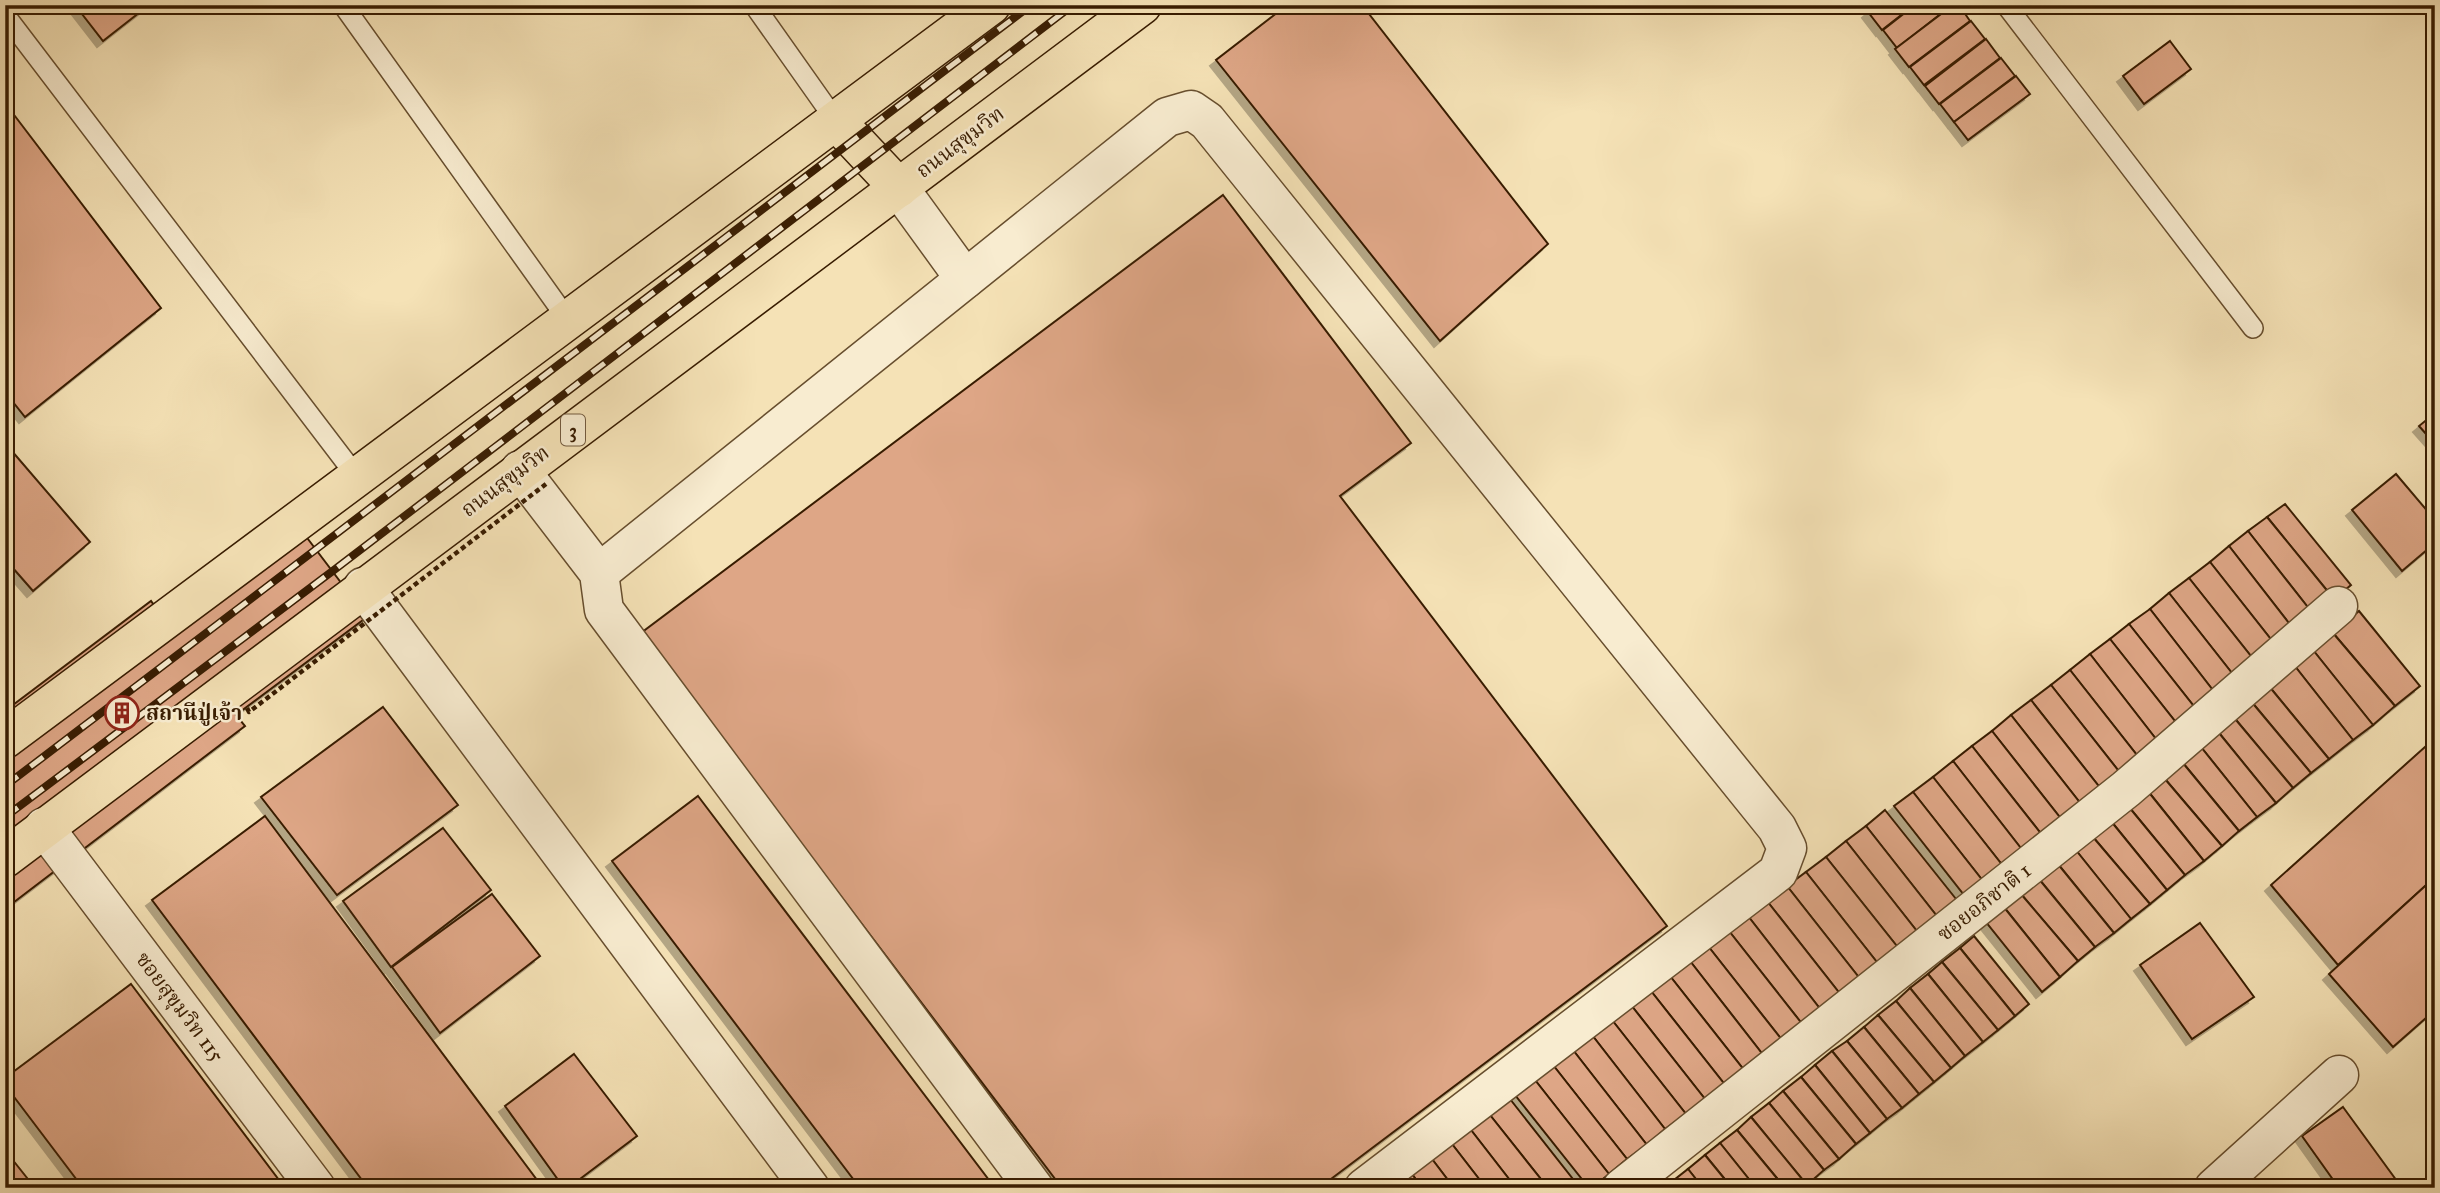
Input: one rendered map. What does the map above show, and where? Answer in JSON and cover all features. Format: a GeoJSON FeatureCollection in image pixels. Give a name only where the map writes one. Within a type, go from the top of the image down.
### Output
{"type":"FeatureCollection","features":[{"type":"Feature","properties":{"kind":"highway"},"geometry":{"type":"LineString","coordinates":[[10,728],[357,477],[991,5]]}},
{"type":"Feature","properties":{"kind":"highway","name":"ถนนสุขุมวิท"},"geometry":{"type":"LineString","coordinates":[[5,858],[363,587],[533,477],[899,188],[1142,5]]}},
{"type":"Feature","properties":{"kind":"highway"},"geometry":{"type":"LineString","coordinates":[[836,121],[899,188]]}},
{"type":"Feature","properties":{"kind":"street"},"geometry":{"type":"LineString","coordinates":[[599,573],[1167,117],[1191,110],[1207,121],[1777,828],[1787,848],[1778,872],[1364,1188]]}},
{"type":"Feature","properties":{"kind":"street"},"geometry":{"type":"LineString","coordinates":[[899,188],[965,279]]}},
{"type":"Feature","properties":{"kind":"street"},"geometry":{"type":"LineString","coordinates":[[533,477],[599,573],[604,610],[1034,1188]]}},
{"type":"Feature","properties":{"kind":"street"},"geometry":{"type":"LineString","coordinates":[[363,587],[810,1188]]}},
{"type":"Feature","properties":{"kind":"street","name":"ซอยอภิชาติ 1"},"geometry":{"type":"LineString","coordinates":[[1622,1188],[2126,789],[2338,606]]}},
{"type":"Feature","properties":{"kind":"street","name":"ซอยสุขุมวิท 115"},"geometry":{"type":"LineString","coordinates":[[44,827],[316,1188]]}},
{"type":"Feature","properties":{"kind":"street"},"geometry":{"type":"LineString","coordinates":[[2214,1188],[2339,1075]]}},
{"type":"Feature","properties":{"kind":"lane"},"geometry":{"type":"LineString","coordinates":[[343,5],[568,320]]}},
{"type":"Feature","properties":{"kind":"lane"},"geometry":{"type":"LineString","coordinates":[[754,5],[836,121]]}},
{"type":"Feature","properties":{"kind":"lane"},"geometry":{"type":"LineString","coordinates":[[2016,9],[2253,328]]}},
{"type":"Feature","properties":{"kind":"lane"},"geometry":{"type":"LineString","coordinates":[[5,15],[357,477]]}},
{"type":"Feature","properties":{"kind":"path"},"geometry":{"type":"LineString","coordinates":[[247,708],[249,712],[533,477]]}},
{"type":"Feature","properties":{"kind":"building"},"geometry":{"type":"Polygon","coordinates":[[[75,5],[149,5],[103,41],[75,5]]]}},
{"type":"Feature","properties":{"kind":"building"},"geometry":{"type":"Polygon","coordinates":[[[1287,5],[1362,5],[1548,244],[1440,341],[1216,60],[1287,5]]]}},
{"type":"Feature","properties":{"kind":"building"},"geometry":{"type":"Polygon","coordinates":[[[1876,5],[1914,5],[1882,30],[1868,12],[1876,5]]]}},
{"type":"Feature","properties":{"kind":"building"},"geometry":{"type":"Polygon","coordinates":[[[1915,5],[1952,5],[1897,48],[1883,30],[1915,5]]]}},
{"type":"Feature","properties":{"kind":"building"},"geometry":{"type":"Polygon","coordinates":[[[1953,5],[1959,5],[1970,21],[1909,67],[1895,49],[1953,5]]]}},
{"type":"Feature","properties":{"kind":"building"},"geometry":{"type":"Polygon","coordinates":[[[1971,21],[1985,39],[1924,85],[1910,67],[1971,21]]]}},
{"type":"Feature","properties":{"kind":"building"},"geometry":{"type":"Polygon","coordinates":[[[1986,39],[2000,58],[1939,104],[1925,86],[1986,39]]]}},
{"type":"Feature","properties":{"kind":"building"},"geometry":{"type":"Polygon","coordinates":[[[2170,41],[2191,69],[2144,104],[2123,76],[2170,41]]]}},
{"type":"Feature","properties":{"kind":"building"},"geometry":{"type":"Polygon","coordinates":[[[2001,58],[2015,76],[1954,122],[1940,104],[2001,58]]]}},
{"type":"Feature","properties":{"kind":"building"},"geometry":{"type":"Polygon","coordinates":[[[2016,76],[2030,94],[1968,140],[1954,122],[2016,76]]]}},
{"type":"Feature","properties":{"kind":"building"},"geometry":{"type":"Polygon","coordinates":[[[5,103],[161,308],[25,417],[5,392],[5,103]]]}},
{"type":"Feature","properties":{"kind":"building"},"geometry":{"type":"Polygon","coordinates":[[[1223,195],[1411,443],[1340,496],[1667,926],[1319,1188],[1062,1188],[641,633],[1223,195]]]}},
{"type":"Feature","properties":{"kind":"building"},"geometry":{"type":"Polygon","coordinates":[[[2435,413],[2435,444],[2419,426],[2435,413]]]}},
{"type":"Feature","properties":{"kind":"building"},"geometry":{"type":"Polygon","coordinates":[[[5,443],[90,542],[33,591],[5,559],[5,443]]]}},
{"type":"Feature","properties":{"kind":"building"},"geometry":{"type":"Polygon","coordinates":[[[2396,474],[2435,520],[2435,543],[2402,571],[2352,510],[2396,474]]]}},
{"type":"Feature","properties":{"kind":"building"},"geometry":{"type":"Polygon","coordinates":[[[2285,504],[2351,585],[2334,599],[2267,517],[2285,504]]]}},
{"type":"Feature","properties":{"kind":"building","name":"สถานีปู่เจ้า"},"geometry":{"type":"Polygon","coordinates":[[[289,514],[367,617],[236,715],[245,726],[5,909],[5,711],[151,601],[159,612],[289,514]]]}},
{"type":"Feature","properties":{"kind":"building"},"geometry":{"type":"Polygon","coordinates":[[[2267,517],[2334,599],[2314,615],[2248,531],[2267,517]]]}},
{"type":"Feature","properties":{"kind":"building"},"geometry":{"type":"Polygon","coordinates":[[[2248,531],[2314,615],[2295,631],[2229,546],[2248,531]]]}},
{"type":"Feature","properties":{"kind":"building"},"geometry":{"type":"Polygon","coordinates":[[[2229,546],[2295,631],[2277,647],[2210,562],[2229,546]]]}},
{"type":"Feature","properties":{"kind":"building"},"geometry":{"type":"Polygon","coordinates":[[[2210,562],[2277,647],[2258,665],[2189,578],[2210,562]]]}},
{"type":"Feature","properties":{"kind":"building"},"geometry":{"type":"Polygon","coordinates":[[[2189,578],[2258,665],[2239,682],[2169,593],[2189,578]]]}},
{"type":"Feature","properties":{"kind":"building"},"geometry":{"type":"Polygon","coordinates":[[[2169,593],[2239,682],[2219,698],[2150,609],[2169,593]]]}},
{"type":"Feature","properties":{"kind":"building"},"geometry":{"type":"Polygon","coordinates":[[[2150,609],[2219,698],[2200,714],[2129,624],[2150,609]]]}},
{"type":"Feature","properties":{"kind":"building"},"geometry":{"type":"Polygon","coordinates":[[[2359,611],[2420,686],[2395,706],[2333,633],[2359,611]]]}},
{"type":"Feature","properties":{"kind":"building"},"geometry":{"type":"Polygon","coordinates":[[[2129,624],[2200,714],[2182,730],[2110,639],[2129,624]]]}},
{"type":"Feature","properties":{"kind":"building"},"geometry":{"type":"Polygon","coordinates":[[[2333,633],[2395,706],[2373,725],[2313,650],[2333,633]]]}},
{"type":"Feature","properties":{"kind":"building"},"geometry":{"type":"Polygon","coordinates":[[[2110,639],[2182,730],[2163,748],[2090,654],[2110,639]]]}},
{"type":"Feature","properties":{"kind":"building"},"geometry":{"type":"Polygon","coordinates":[[[2313,650],[2373,725],[2353,740],[2294,665],[2313,650]]]}},
{"type":"Feature","properties":{"kind":"building"},"geometry":{"type":"Polygon","coordinates":[[[2090,654],[2163,748],[2144,764],[2070,670],[2090,654]]]}},
{"type":"Feature","properties":{"kind":"building"},"geometry":{"type":"Polygon","coordinates":[[[2294,665],[2353,740],[2329,759],[2268,685],[2294,665]]]}},
{"type":"Feature","properties":{"kind":"building"},"geometry":{"type":"Polygon","coordinates":[[[2070,670],[2144,764],[2125,779],[2051,685],[2070,670]]]}},
{"type":"Feature","properties":{"kind":"building"},"geometry":{"type":"Polygon","coordinates":[[[2051,685],[2125,779],[2105,794],[2031,700],[2051,685]]]}},
{"type":"Feature","properties":{"kind":"building"},"geometry":{"type":"Polygon","coordinates":[[[2268,685],[2329,759],[2311,773],[2250,700],[2268,685]]]}},
{"type":"Feature","properties":{"kind":"building"},"geometry":{"type":"Polygon","coordinates":[[[2031,700],[2105,794],[2085,809],[2011,715],[2031,700]]]}},
{"type":"Feature","properties":{"kind":"building"},"geometry":{"type":"Polygon","coordinates":[[[2250,700],[2311,773],[2293,788],[2231,714],[2250,700]]]}},
{"type":"Feature","properties":{"kind":"building"},"geometry":{"type":"Polygon","coordinates":[[[383,707],[458,805],[337,895],[261,797],[383,707]]]}},
{"type":"Feature","properties":{"kind":"building"},"geometry":{"type":"Polygon","coordinates":[[[2231,714],[2293,788],[2276,803],[2215,728],[2231,714]]]}},
{"type":"Feature","properties":{"kind":"building"},"geometry":{"type":"Polygon","coordinates":[[[2011,715],[2085,809],[2066,825],[1992,731],[2011,715]]]}},
{"type":"Feature","properties":{"kind":"building"},"geometry":{"type":"Polygon","coordinates":[[[2215,728],[2276,803],[2257,817],[2197,742],[2215,728]]]}},
{"type":"Feature","properties":{"kind":"building"},"geometry":{"type":"Polygon","coordinates":[[[1992,731],[2066,825],[2046,840],[1972,746],[1992,731]]]}},
{"type":"Feature","properties":{"kind":"building"},"geometry":{"type":"Polygon","coordinates":[[[2435,738],[2435,877],[2338,965],[2271,885],[2435,738]]]}},
{"type":"Feature","properties":{"kind":"building"},"geometry":{"type":"Polygon","coordinates":[[[2197,742],[2257,817],[2239,831],[2178,757],[2197,742]]]}},
{"type":"Feature","properties":{"kind":"building"},"geometry":{"type":"Polygon","coordinates":[[[1972,746],[2046,840],[2027,856],[1953,761],[1972,746]]]}},
{"type":"Feature","properties":{"kind":"building"},"geometry":{"type":"Polygon","coordinates":[[[2178,757],[2239,831],[2222,846],[2159,772],[2178,757]]]}},
{"type":"Feature","properties":{"kind":"building"},"geometry":{"type":"Polygon","coordinates":[[[1953,761],[2027,856],[2007,871],[1933,777],[1953,761]]]}},
{"type":"Feature","properties":{"kind":"building"},"geometry":{"type":"Polygon","coordinates":[[[2159,772],[2222,846],[2204,861],[2143,785],[2159,772]]]}},
{"type":"Feature","properties":{"kind":"building"},"geometry":{"type":"Polygon","coordinates":[[[1933,777],[2007,871],[1987,886],[1913,792],[1933,777]]]}},
{"type":"Feature","properties":{"kind":"building"},"geometry":{"type":"Polygon","coordinates":[[[2143,785],[2204,861],[2185,875],[2124,801],[2143,785]]]}},
{"type":"Feature","properties":{"kind":"building"},"geometry":{"type":"Polygon","coordinates":[[[1913,792],[1987,886],[1968,900],[1894,806],[1913,792]]]}},
{"type":"Feature","properties":{"kind":"building"},"geometry":{"type":"Polygon","coordinates":[[[698,796],[995,1188],[860,1188],[612,861],[698,796]]]}},
{"type":"Feature","properties":{"kind":"building"},"geometry":{"type":"Polygon","coordinates":[[[2124,801],[2185,875],[2167,890],[2106,815],[2124,801]]]}},
{"type":"Feature","properties":{"kind":"building"},"geometry":{"type":"Polygon","coordinates":[[[1885,810],[1960,904],[1940,920],[1866,826],[1885,810]]]}},
{"type":"Feature","properties":{"kind":"building"},"geometry":{"type":"Polygon","coordinates":[[[2106,815],[2167,890],[2150,904],[2087,830],[2106,815]]]}},
{"type":"Feature","properties":{"kind":"building"},"geometry":{"type":"Polygon","coordinates":[[[265,816],[543,1188],[368,1188],[152,900],[265,816]]]}},
{"type":"Feature","properties":{"kind":"building"},"geometry":{"type":"Polygon","coordinates":[[[1866,826],[1940,920],[1920,935],[1846,841],[1866,826]]]}},
{"type":"Feature","properties":{"kind":"building"},"geometry":{"type":"Polygon","coordinates":[[[443,828],[491,890],[391,967],[343,901],[443,828]]]}},
{"type":"Feature","properties":{"kind":"building"},"geometry":{"type":"Polygon","coordinates":[[[2087,830],[2150,904],[2131,919],[2071,844],[2087,830]]]}},
{"type":"Feature","properties":{"kind":"building"},"geometry":{"type":"Polygon","coordinates":[[[1846,841],[1920,935],[1900,950],[1826,857],[1846,841]]]}},
{"type":"Feature","properties":{"kind":"building"},"geometry":{"type":"Polygon","coordinates":[[[2071,844],[2131,919],[2114,933],[2053,858],[2071,844]]]}},
{"type":"Feature","properties":{"kind":"building"},"geometry":{"type":"Polygon","coordinates":[[[1826,857],[1900,950],[1880,966],[1806,872],[1826,857]]]}},
{"type":"Feature","properties":{"kind":"building"},"geometry":{"type":"Polygon","coordinates":[[[2053,858],[2114,933],[2095,947],[2034,873],[2053,858]]]}},
{"type":"Feature","properties":{"kind":"building"},"geometry":{"type":"Polygon","coordinates":[[[1806,872],[1880,966],[1861,980],[1787,886],[1806,872]]]}},
{"type":"Feature","properties":{"kind":"building"},"geometry":{"type":"Polygon","coordinates":[[[2034,873],[2095,947],[2078,961],[2015,887],[2034,873]]]}},
{"type":"Feature","properties":{"kind":"building"},"geometry":{"type":"Polygon","coordinates":[[[2435,877],[2435,1010],[2393,1047],[2329,974],[2435,877]]]}},
{"type":"Feature","properties":{"kind":"building"},"geometry":{"type":"Polygon","coordinates":[[[1787,886],[1861,980],[1841,995],[1767,901],[1787,886]]]}},
{"type":"Feature","properties":{"kind":"building"},"geometry":{"type":"Polygon","coordinates":[[[2015,887],[2078,961],[2060,977],[1999,901],[2015,887]]]}},
{"type":"Feature","properties":{"kind":"building"},"geometry":{"type":"Polygon","coordinates":[[[492,894],[540,956],[440,1033],[392,967],[492,894]]]}},
{"type":"Feature","properties":{"kind":"building"},"geometry":{"type":"Polygon","coordinates":[[[1767,901],[1841,995],[1821,1010],[1748,916],[1767,901]]]}},
{"type":"Feature","properties":{"kind":"building"},"geometry":{"type":"Polygon","coordinates":[[[1999,901],[2060,977],[2042,992],[1981,916],[1999,901]]]}},
{"type":"Feature","properties":{"kind":"building"},"geometry":{"type":"Polygon","coordinates":[[[1748,916],[1821,1010],[1803,1025],[1729,931],[1748,916]]]}},
{"type":"Feature","properties":{"kind":"building"},"geometry":{"type":"Polygon","coordinates":[[[2200,923],[2254,997],[2192,1039],[2140,965],[2200,923]]]}},
{"type":"Feature","properties":{"kind":"building"},"geometry":{"type":"Polygon","coordinates":[[[1729,931],[1803,1025],[1782,1040],[1708,946],[1729,931]]]}},
{"type":"Feature","properties":{"kind":"building"},"geometry":{"type":"Polygon","coordinates":[[[1974,936],[2029,1004],[2015,1016],[1960,948],[1974,936]]]}},
{"type":"Feature","properties":{"kind":"building"},"geometry":{"type":"Polygon","coordinates":[[[1708,946],[1782,1040],[1764,1056],[1690,961],[1708,946]]]}},
{"type":"Feature","properties":{"kind":"building"},"geometry":{"type":"Polygon","coordinates":[[[1960,948],[2015,1016],[1998,1030],[1942,962],[1960,948]]]}},
{"type":"Feature","properties":{"kind":"building"},"geometry":{"type":"Polygon","coordinates":[[[1690,961],[1764,1056],[1744,1070],[1670,976],[1690,961]]]}},
{"type":"Feature","properties":{"kind":"building"},"geometry":{"type":"Polygon","coordinates":[[[1942,962],[1998,1030],[1983,1042],[1928,974],[1942,962]]]}},
{"type":"Feature","properties":{"kind":"building"},"geometry":{"type":"Polygon","coordinates":[[[1928,974],[1983,1042],[1965,1056],[1910,988],[1928,974]]]}},
{"type":"Feature","properties":{"kind":"building"},"geometry":{"type":"Polygon","coordinates":[[[1670,976],[1744,1070],[1726,1086],[1651,991],[1670,976]]]}},
{"type":"Feature","properties":{"kind":"building"},"geometry":{"type":"Polygon","coordinates":[[[131,984],[285,1188],[83,1188],[5,1085],[5,1078],[131,984]]]}},
{"type":"Feature","properties":{"kind":"building"},"geometry":{"type":"Polygon","coordinates":[[[1910,988],[1965,1056],[1951,1068],[1896,1001],[1910,988]]]}},
{"type":"Feature","properties":{"kind":"building"},"geometry":{"type":"Polygon","coordinates":[[[1651,991],[1726,1086],[1705,1099],[1631,1005],[1651,991]]]}},
{"type":"Feature","properties":{"kind":"building"},"geometry":{"type":"Polygon","coordinates":[[[1896,1001],[1951,1068],[1934,1082],[1878,1015],[1896,1001]]]}},
{"type":"Feature","properties":{"kind":"building"},"geometry":{"type":"Polygon","coordinates":[[[1631,1005],[1705,1099],[1686,1114],[1612,1020],[1631,1005]]]}},
{"type":"Feature","properties":{"kind":"building"},"geometry":{"type":"Polygon","coordinates":[[[1878,1015],[1934,1082],[1919,1094],[1864,1027],[1878,1015]]]}},
{"type":"Feature","properties":{"kind":"building"},"geometry":{"type":"Polygon","coordinates":[[[1612,1020],[1686,1114],[1665,1129],[1592,1035],[1612,1020]]]}},
{"type":"Feature","properties":{"kind":"building"},"geometry":{"type":"Polygon","coordinates":[[[1864,1027],[1919,1094],[1902,1108],[1847,1041],[1864,1027]]]}},
{"type":"Feature","properties":{"kind":"building"},"geometry":{"type":"Polygon","coordinates":[[[1592,1035],[1665,1129],[1647,1145],[1573,1050],[1592,1035]]]}},
{"type":"Feature","properties":{"kind":"building"},"geometry":{"type":"Polygon","coordinates":[[[1847,1041],[1902,1108],[1887,1119],[1832,1051],[1847,1041]]]}},
{"type":"Feature","properties":{"kind":"building"},"geometry":{"type":"Polygon","coordinates":[[[1573,1050],[1647,1145],[1627,1159],[1553,1065],[1573,1050]]]}},
{"type":"Feature","properties":{"kind":"building"},"geometry":{"type":"Polygon","coordinates":[[[1832,1051],[1887,1119],[1870,1133],[1815,1065],[1832,1051]]]}},
{"type":"Feature","properties":{"kind":"building"},"geometry":{"type":"Polygon","coordinates":[[[574,1054],[637,1136],[568,1188],[564,1188],[505,1106],[574,1054]]]}},
{"type":"Feature","properties":{"kind":"building"},"geometry":{"type":"Polygon","coordinates":[[[1553,1065],[1627,1159],[1609,1174],[1535,1080],[1553,1065]]]}},
{"type":"Feature","properties":{"kind":"building"},"geometry":{"type":"Polygon","coordinates":[[[1815,1065],[1870,1133],[1856,1144],[1801,1077],[1815,1065]]]}},
{"type":"Feature","properties":{"kind":"building"},"geometry":{"type":"Polygon","coordinates":[[[1801,1077],[1856,1144],[1839,1159],[1783,1091],[1801,1077]]]}},
{"type":"Feature","properties":{"kind":"building"},"geometry":{"type":"Polygon","coordinates":[[[1535,1080],[1609,1174],[1592,1188],[1589,1188],[1515,1095],[1535,1080]]]}},
{"type":"Feature","properties":{"kind":"building"},"geometry":{"type":"Polygon","coordinates":[[[1783,1091],[1839,1159],[1824,1170],[1769,1103],[1783,1091]]]}},
{"type":"Feature","properties":{"kind":"building"},"geometry":{"type":"Polygon","coordinates":[[[1510,1099],[1580,1188],[1548,1188],[1490,1115],[1510,1099]]]}},
{"type":"Feature","properties":{"kind":"building"},"geometry":{"type":"Polygon","coordinates":[[[1769,1103],[1824,1170],[1807,1185],[1751,1117],[1769,1103]]]}},
{"type":"Feature","properties":{"kind":"building"},"geometry":{"type":"Polygon","coordinates":[[[2343,1107],[2402,1188],[2339,1188],[2302,1136],[2343,1107]]]}},
{"type":"Feature","properties":{"kind":"building"},"geometry":{"type":"Polygon","coordinates":[[[1490,1115],[1548,1188],[1516,1188],[1471,1130],[1490,1115]]]}},
{"type":"Feature","properties":{"kind":"building"},"geometry":{"type":"Polygon","coordinates":[[[1751,1117],[1807,1185],[1803,1188],[1785,1188],[1737,1130],[1751,1117]]]}},
{"type":"Feature","properties":{"kind":"building"},"geometry":{"type":"Polygon","coordinates":[[[1471,1130],[1516,1188],[1486,1188],[1452,1144],[1471,1130]]]}},
{"type":"Feature","properties":{"kind":"building"},"geometry":{"type":"Polygon","coordinates":[[[1737,1130],[1785,1188],[1756,1188],[1720,1143],[1737,1130]]]}},
{"type":"Feature","properties":{"kind":"building"},"geometry":{"type":"Polygon","coordinates":[[[1720,1143],[1756,1188],[1732,1188],[1705,1155],[1720,1143]]]}},
{"type":"Feature","properties":{"kind":"building"},"geometry":{"type":"Polygon","coordinates":[[[1452,1144],[1486,1188],[1454,1188],[1432,1159],[1452,1144]]]}},
{"type":"Feature","properties":{"kind":"building"},"geometry":{"type":"Polygon","coordinates":[[[8,1154],[35,1188],[5,1188],[5,1156],[8,1154]]]}},
{"type":"Feature","properties":{"kind":"building"},"geometry":{"type":"Polygon","coordinates":[[[1705,1155],[1732,1188],[1703,1188],[1688,1169],[1705,1155]]]}},
{"type":"Feature","properties":{"kind":"building"},"geometry":{"type":"Polygon","coordinates":[[[1432,1159],[1454,1188],[1422,1188],[1412,1174],[1432,1159]]]}},
{"type":"Feature","properties":{"kind":"building"},"geometry":{"type":"Polygon","coordinates":[[[1688,1169],[1703,1188],[1680,1188],[1674,1180],[1688,1169]]]}},
{"type":"Feature","properties":{"kind":"building"},"geometry":{"type":"Polygon","coordinates":[[[1412,1174],[1422,1188],[1395,1188],[1412,1174]]]}},
{"type":"Feature","properties":{"kind":"railway"},"geometry":{"type":"LineString","coordinates":[[5,786],[1031,5]]}},
{"type":"Feature","properties":{"kind":"railway"},"geometry":{"type":"LineString","coordinates":[[5,817],[334,570],[1073,5]]}},
{"type":"Feature","properties":{"kind":"place","name":"สถานีปู่เจ้า"},"geometry":{"type":"Point","coordinates":[122,713]}}]}
